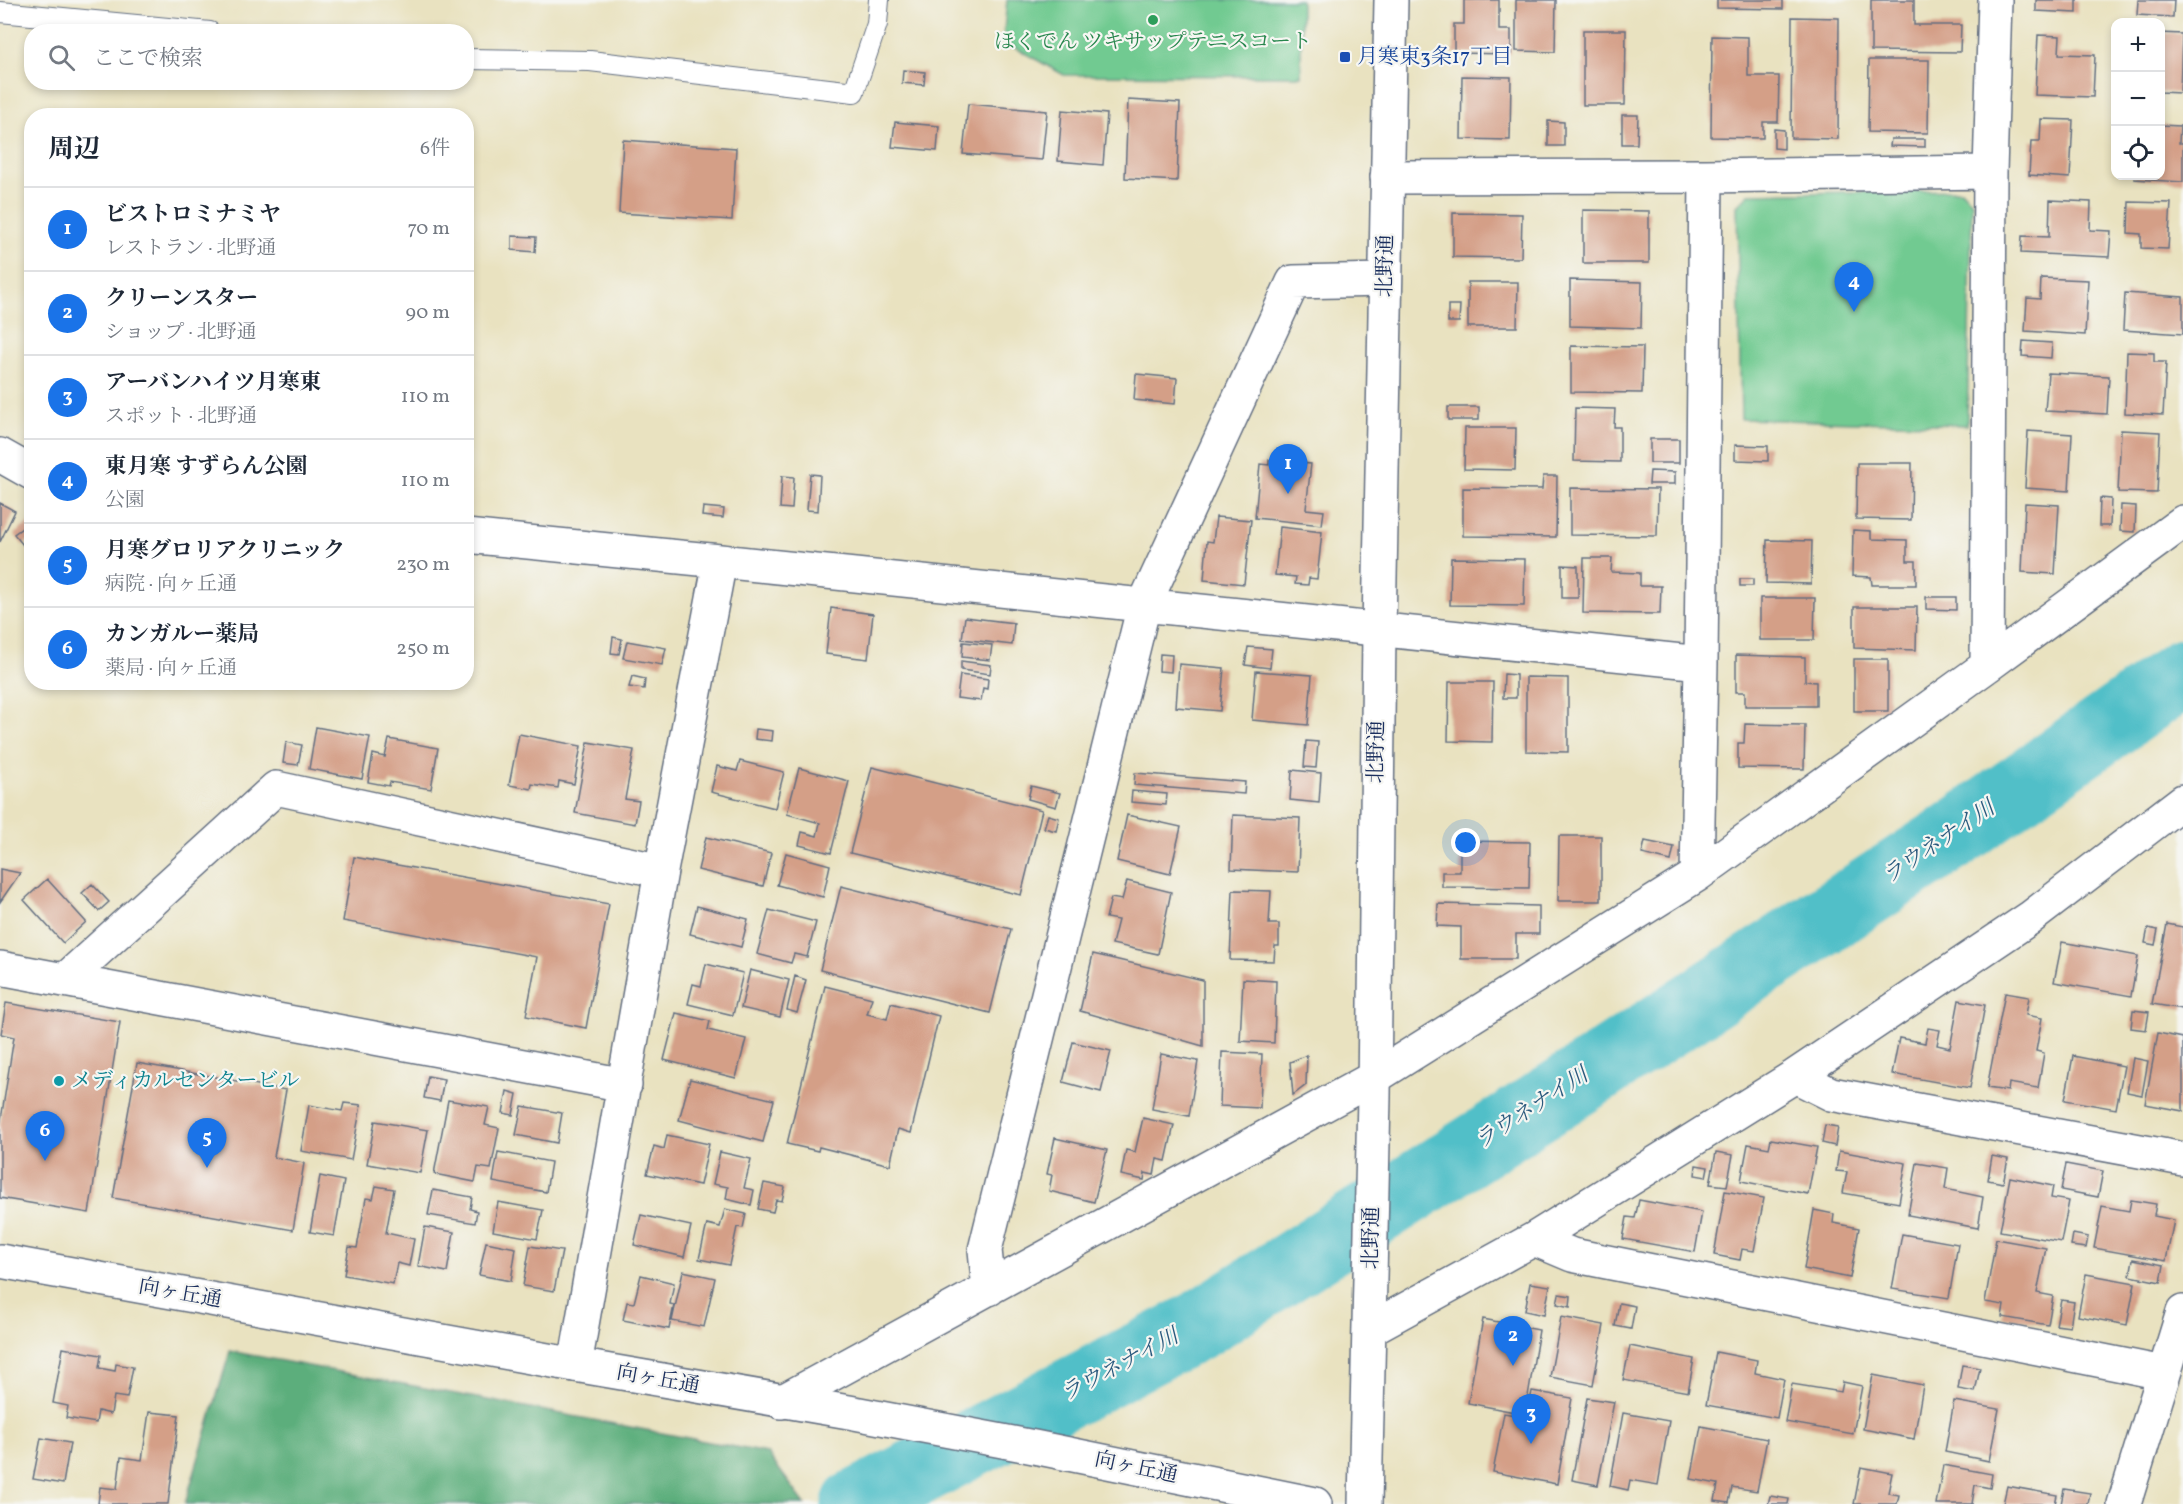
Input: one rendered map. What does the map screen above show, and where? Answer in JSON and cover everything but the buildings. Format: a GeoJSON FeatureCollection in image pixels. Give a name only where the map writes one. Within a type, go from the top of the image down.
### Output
{"type":"FeatureCollection","features":[{"type":"Feature","properties":{"kind":"street","name":"北野通"},"geometry":{"type":"LineString","coordinates":[[1365,1504],[1375,1087],[1379,630],[1391,0]]}},
{"type":"Feature","properties":{"kind":"street"},"geometry":{"type":"LineString","coordinates":[[1987,666],[1990,172],[1995,0]]}},
{"type":"Feature","properties":{"kind":"street"},"geometry":{"type":"LineString","coordinates":[[1387,177],[1990,172]]}},
{"type":"Feature","properties":{"kind":"street"},"geometry":{"type":"LineString","coordinates":[[1697,875],[1706,176]]}},
{"type":"Feature","properties":{"kind":"street"},"geometry":{"type":"LineString","coordinates":[[989,1289],[986,1250],[1144,605],[1293,282],[1385,280]]}},
{"type":"Feature","properties":{"kind":"street"},"geometry":{"type":"LineString","coordinates":[[0,455],[24,468]]}},
{"type":"Feature","properties":{"kind":"street"},"geometry":{"type":"LineString","coordinates":[[781,1402],[989,1289],[1375,1087],[1697,875],[2183,522]]}},
{"type":"Feature","properties":{"kind":"street"},"geometry":{"type":"LineString","coordinates":[[474,537],[1701,663]]}},
{"type":"Feature","properties":{"kind":"street"},"geometry":{"type":"LineString","coordinates":[[575,1365],[661,871],[720,561]]}},
{"type":"Feature","properties":{"kind":"street"},"geometry":{"type":"LineString","coordinates":[[65,980],[276,788],[661,871]]}},
{"type":"Feature","properties":{"kind":"street"},"geometry":{"type":"LineString","coordinates":[[1370,1315],[1534,1239],[1795,1076],[2030,918],[2183,801]]}},
{"type":"Feature","properties":{"kind":"street"},"geometry":{"type":"LineString","coordinates":[[0,968],[625,1085]]}},
{"type":"Feature","properties":{"kind":"street"},"geometry":{"type":"LineString","coordinates":[[1795,1076],[1831,1094],[2183,1159]]}},
{"type":"Feature","properties":{"kind":"street"},"geometry":{"type":"LineString","coordinates":[[1534,1239],[1572,1256],[2163,1373]]}},
{"type":"Feature","properties":{"kind":"street","name":"向ヶ丘通"},"geometry":{"type":"LineString","coordinates":[[0,1262],[781,1402],[849,1412],[1315,1504]]}},
{"type":"Feature","properties":{"kind":"street"},"geometry":{"type":"LineString","coordinates":[[2124,1504],[2183,1312]]}},
{"type":"Feature","properties":{"kind":"lane"},"geometry":{"type":"LineString","coordinates":[[474,59],[590,61],[854,92],[877,24],[879,0]]}},
{"type":"Feature","properties":{"kind":"lane"},"geometry":{"type":"LineString","coordinates":[[0,12],[126,24]]}},
{"type":"Feature","properties":{"kind":"green space","name":"ほくでん ツキサップテニスコート"},"geometry":{"type":"Polygon","coordinates":[[[1007,0],[1301,0],[1301,76],[1064,75],[1003,41],[1007,0]]]}},
{"type":"Feature","properties":{"kind":"green space"},"geometry":{"type":"Polygon","coordinates":[[[1961,190],[1972,202],[1967,425],[1741,419],[1737,206],[1749,194],[1961,190]]]}},
{"type":"Feature","properties":{"kind":"green space"},"geometry":{"type":"Polygon","coordinates":[[[230,1351],[767,1453],[805,1504],[185,1504],[230,1351]]]}},
{"type":"Feature","properties":{"kind":"waterway","name":"ラウネナイ川"},"geometry":{"type":"LineString","coordinates":[[856,1504],[1199,1325],[1590,1074],[1947,840],[2183,673]]}},
{"type":"Feature","properties":{"kind":"place","name":"ほくでん ツキサップテニスコート"},"geometry":{"type":"Point","coordinates":[1153,20]}},
{"type":"Feature","properties":{"kind":"place","name":"月寒東3条17丁目"},"geometry":{"type":"Point","coordinates":[1345,57]}},
{"type":"Feature","properties":{"kind":"place","name":"東月寒 すずらん公園"},"geometry":{"type":"Point","coordinates":[1854,312]}},
{"type":"Feature","properties":{"kind":"place","name":"ビストロミナミヤ"},"geometry":{"type":"Point","coordinates":[1288,494]}},
{"type":"Feature","properties":{"kind":"place","name":"メディカルセンタービル"},"geometry":{"type":"Point","coordinates":[59,1081]}},
{"type":"Feature","properties":{"kind":"place","name":"カンガルー薬局"},"geometry":{"type":"Point","coordinates":[45,1161]}},
{"type":"Feature","properties":{"kind":"place","name":"月寒グロリアクリニック"},"geometry":{"type":"Point","coordinates":[207,1168]}},
{"type":"Feature","properties":{"kind":"place","name":"クリーンスター"},"geometry":{"type":"Point","coordinates":[1513,1366]}},
{"type":"Feature","properties":{"kind":"place","name":"アーバンハイツ月寒東"},"geometry":{"type":"Point","coordinates":[1531,1444]}}]}
